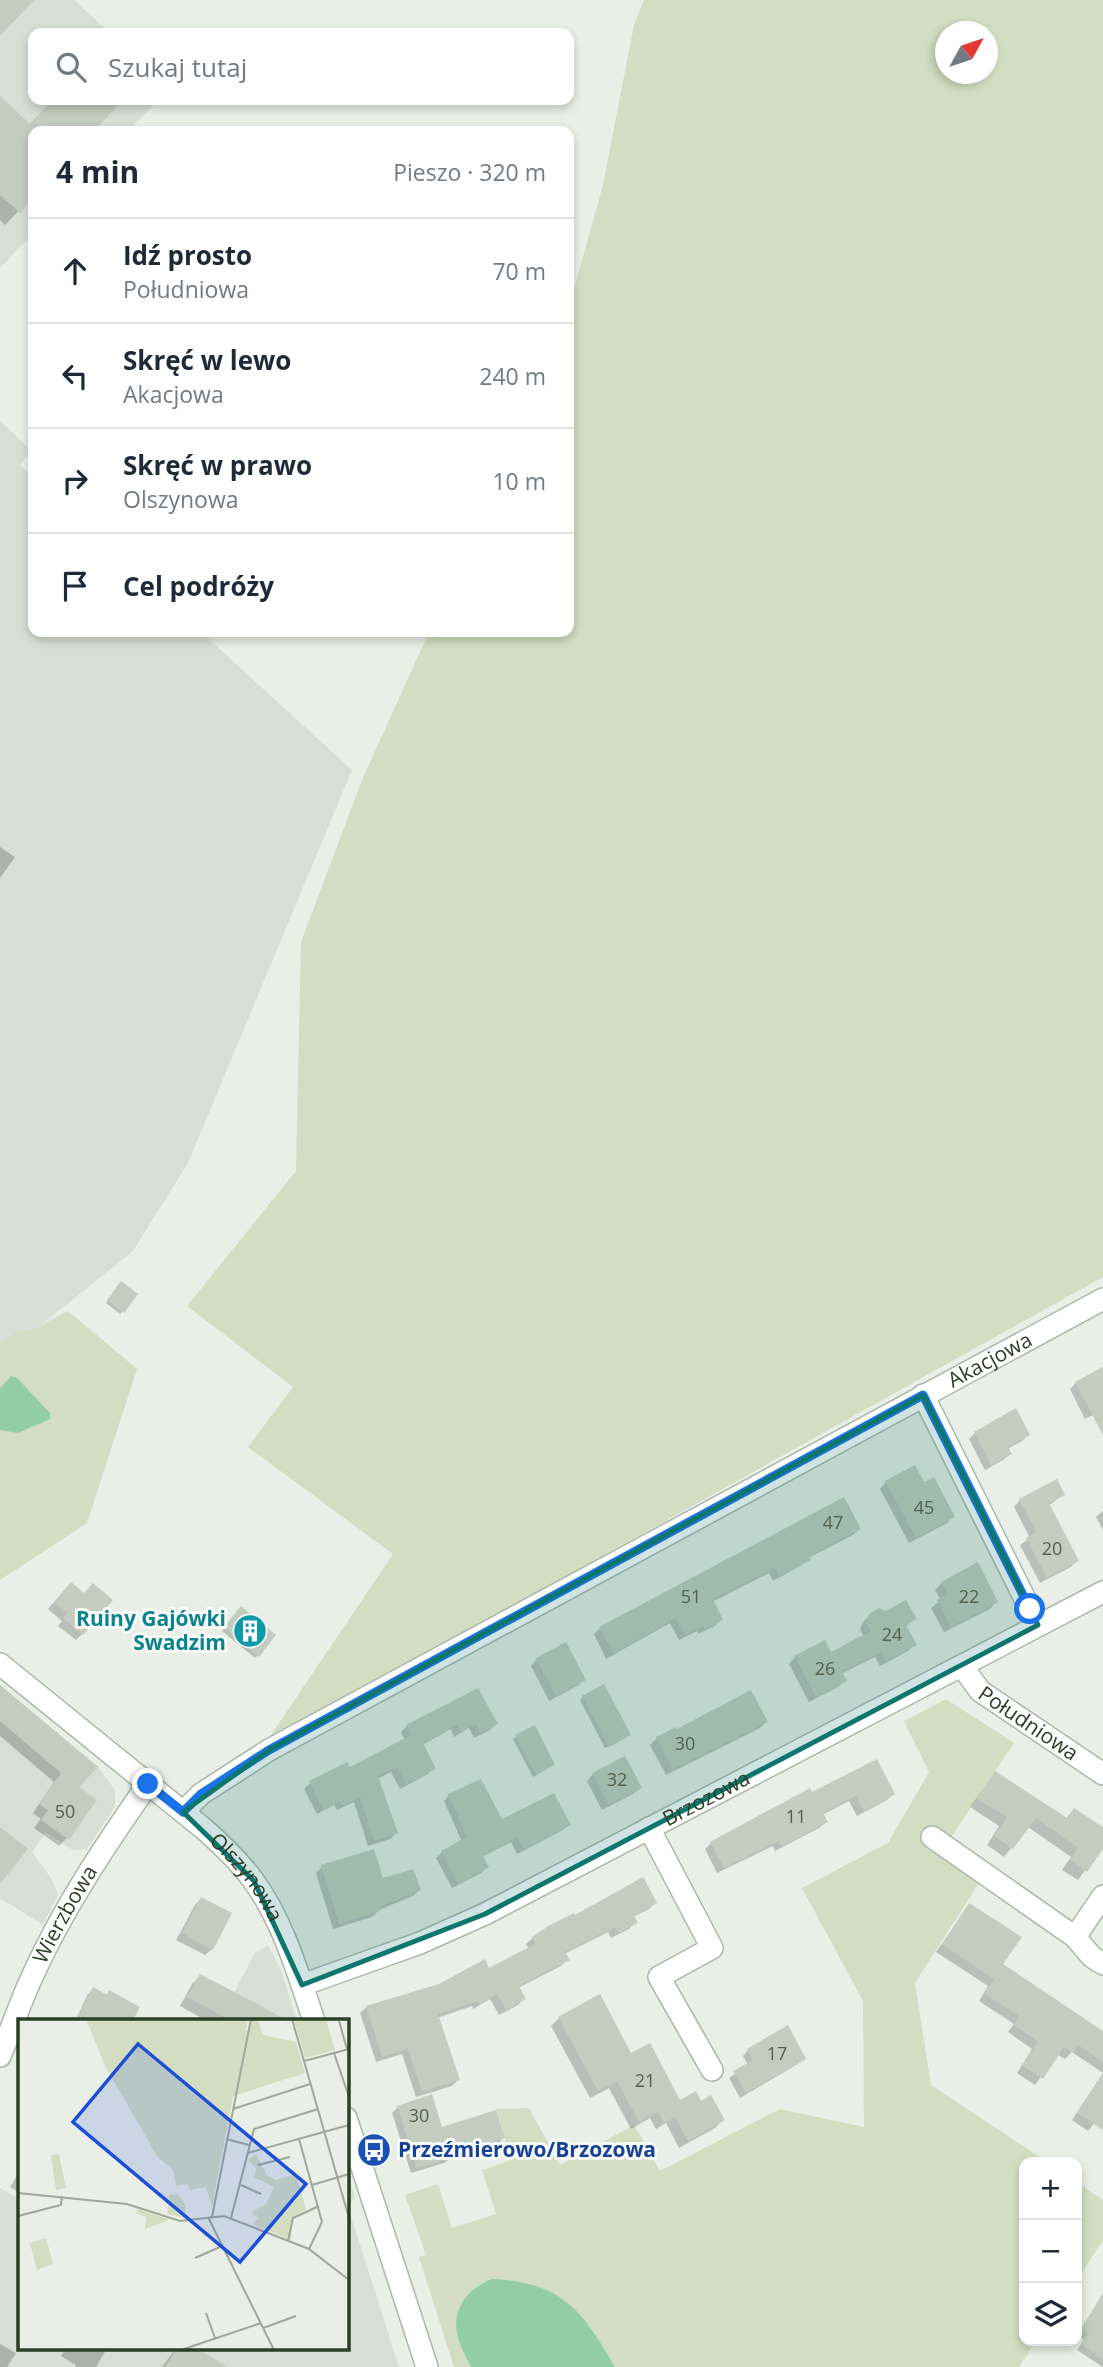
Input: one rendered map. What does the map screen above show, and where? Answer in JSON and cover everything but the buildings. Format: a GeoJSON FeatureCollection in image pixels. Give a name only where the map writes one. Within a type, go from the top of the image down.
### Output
{"type":"FeatureCollection","features":[{"type":"Feature","properties":{"kind":"street","name":"Akacjowa"},"geometry":{"type":"LineString","coordinates":[[183,1812],[201,1794],[269,1750],[1103,1299]]}},
{"type":"Feature","properties":{"kind":"street"},"geometry":{"type":"LineString","coordinates":[[923,1395],[1038,1625]]}},
{"type":"Feature","properties":{"kind":"street","name":"Brzozowa"},"geometry":{"type":"LineString","coordinates":[[302,1985],[420,1943],[485,1914],[1103,1592]]}},
{"type":"Feature","properties":{"kind":"street","name":"Olszynowa"},"geometry":{"type":"LineString","coordinates":[[0,1664],[232,1854],[254,1881],[286,1942],[313,2019]]}},
{"type":"Feature","properties":{"kind":"street","name":"Południowa"},"geometry":{"type":"LineString","coordinates":[[962,1666],[980,1691],[1103,1774]]}},
{"type":"Feature","properties":{"kind":"street","name":"Wierzbowa"},"geometry":{"type":"LineString","coordinates":[[0,2056],[32,1977],[58,1925],[82,1883],[148,1784]]}},
{"type":"Feature","properties":{"kind":"street"},"geometry":{"type":"LineString","coordinates":[[649,1828],[712,1948],[659,1978],[712,2070]]}},
{"type":"Feature","properties":{"kind":"street"},"geometry":{"type":"LineString","coordinates":[[932,1837],[1075,1937],[1092,1957],[1103,1964]]}},
{"type":"Feature","properties":{"kind":"street"},"geometry":{"type":"LineString","coordinates":[[1075,1937],[1103,1896]]}},
{"type":"Feature","properties":{"kind":"street"},"geometry":{"type":"LineString","coordinates":[[348,2124],[427,2367]]}},
{"type":"Feature","properties":{"kind":"highlighted area"},"geometry":{"type":"Polygon","coordinates":[[[923,1395],[1038,1625],[485,1914],[302,1985],[254,1881],[183,1812],[269,1750],[923,1395]]]}},
{"type":"Feature","properties":{"kind":"shaded area"},"geometry":{"type":"Polygon","coordinates":[[[0,0],[74,0],[105,28],[28,28],[28,105],[153,105],[133,126],[28,126],[28,238],[0,268],[0,0]]]}},
{"type":"Feature","properties":{"kind":"shaded area"},"geometry":{"type":"Polygon","coordinates":[[[644,0],[1103,0],[1103,1277],[265,1744],[393,1554],[248,1447],[293,1387],[187,1306],[296,1171],[301,942],[362,780],[427,637],[574,637],[574,289],[603,185],[634,25],[644,0]]]}},
{"type":"Feature","properties":{"kind":"shaded area"},"geometry":{"type":"Polygon","coordinates":[[[0,421],[28,447],[28,454],[20,465],[28,472],[28,637],[206,637],[352,770],[188,1163],[133,1251],[51,1317],[0,1353],[0,421]]]}},
{"type":"Feature","properties":{"kind":"shaded area"},"geometry":{"type":"Polygon","coordinates":[[[68,1311],[137,1369],[87,1523],[0,1580],[0,1344],[18,1331],[29,1331],[68,1311]]]}},
{"type":"Feature","properties":{"kind":"shaded area"},"geometry":{"type":"Polygon","coordinates":[[[11,1376],[17,1378],[50,1413],[50,1419],[18,1433],[0,1430],[0,1388],[11,1376]]]}},
{"type":"Feature","properties":{"kind":"shaded area"},"geometry":{"type":"Polygon","coordinates":[[[0,1685],[98,1767],[115,1790],[115,1806],[87,1849],[73,1850],[46,1833],[32,1852],[51,1878],[58,1894],[43,1925],[0,1898],[0,1685]]]}},
{"type":"Feature","properties":{"kind":"shaded area"},"geometry":{"type":"Polygon","coordinates":[[[946,1699],[1014,1743],[951,1837],[991,1864],[915,1983],[931,2085],[1039,2157],[1019,2157],[1019,2346],[1033,2346],[1019,2367],[454,2367],[419,2257],[426,2255],[405,2195],[438,2184],[452,2228],[496,2214],[482,2170],[512,2160],[496,2109],[529,2108],[560,2165],[634,2125],[660,2171],[780,2109],[864,2127],[863,2001],[802,1888],[888,1843],[929,1772],[904,1721],[946,1699]]]}},
{"type":"Feature","properties":{"kind":"shaded area"},"geometry":{"type":"Polygon","coordinates":[[[268,1945],[281,1970],[297,2019],[220,2019],[255,1953],[268,1945]]]}},
{"type":"Feature","properties":{"kind":"shaded area"},"geometry":{"type":"Polygon","coordinates":[[[348,2174],[355,2197],[348,2207],[348,2174]]]}},
{"type":"Feature","properties":{"kind":"shaded area"},"geometry":{"type":"Polygon","coordinates":[[[1082,2185],[1103,2200],[1103,2240],[1082,2272],[1082,2185]]]}},
{"type":"Feature","properties":{"kind":"shaded area"},"geometry":{"type":"Polygon","coordinates":[[[0,2188],[18,2198],[18,2350],[348,2350],[348,2207],[399,2367],[0,2367],[0,2188]]]}},
{"type":"Feature","properties":{"kind":"shaded area"},"geometry":{"type":"Polygon","coordinates":[[[492,2279],[536,2286],[567,2303],[592,2330],[615,2367],[471,2367],[456,2330],[458,2311],[467,2295],[492,2279]]]}},
{"type":"Feature","properties":{"kind":"place","name":"Ruiny Gajówki Swadzim"},"geometry":{"type":"Point","coordinates":[250,1631]}},
{"type":"Feature","properties":{"kind":"place","name":"Przeźmierowo/Brzozowa"},"geometry":{"type":"Point","coordinates":[374,2150]}},
{"type":"Feature","properties":{"kind":"route"},"geometry":{"type":"LineString","coordinates":[[148,1784],[183,1812],[201,1794],[269,1750],[923,1395],[1030,1609]]}}]}
